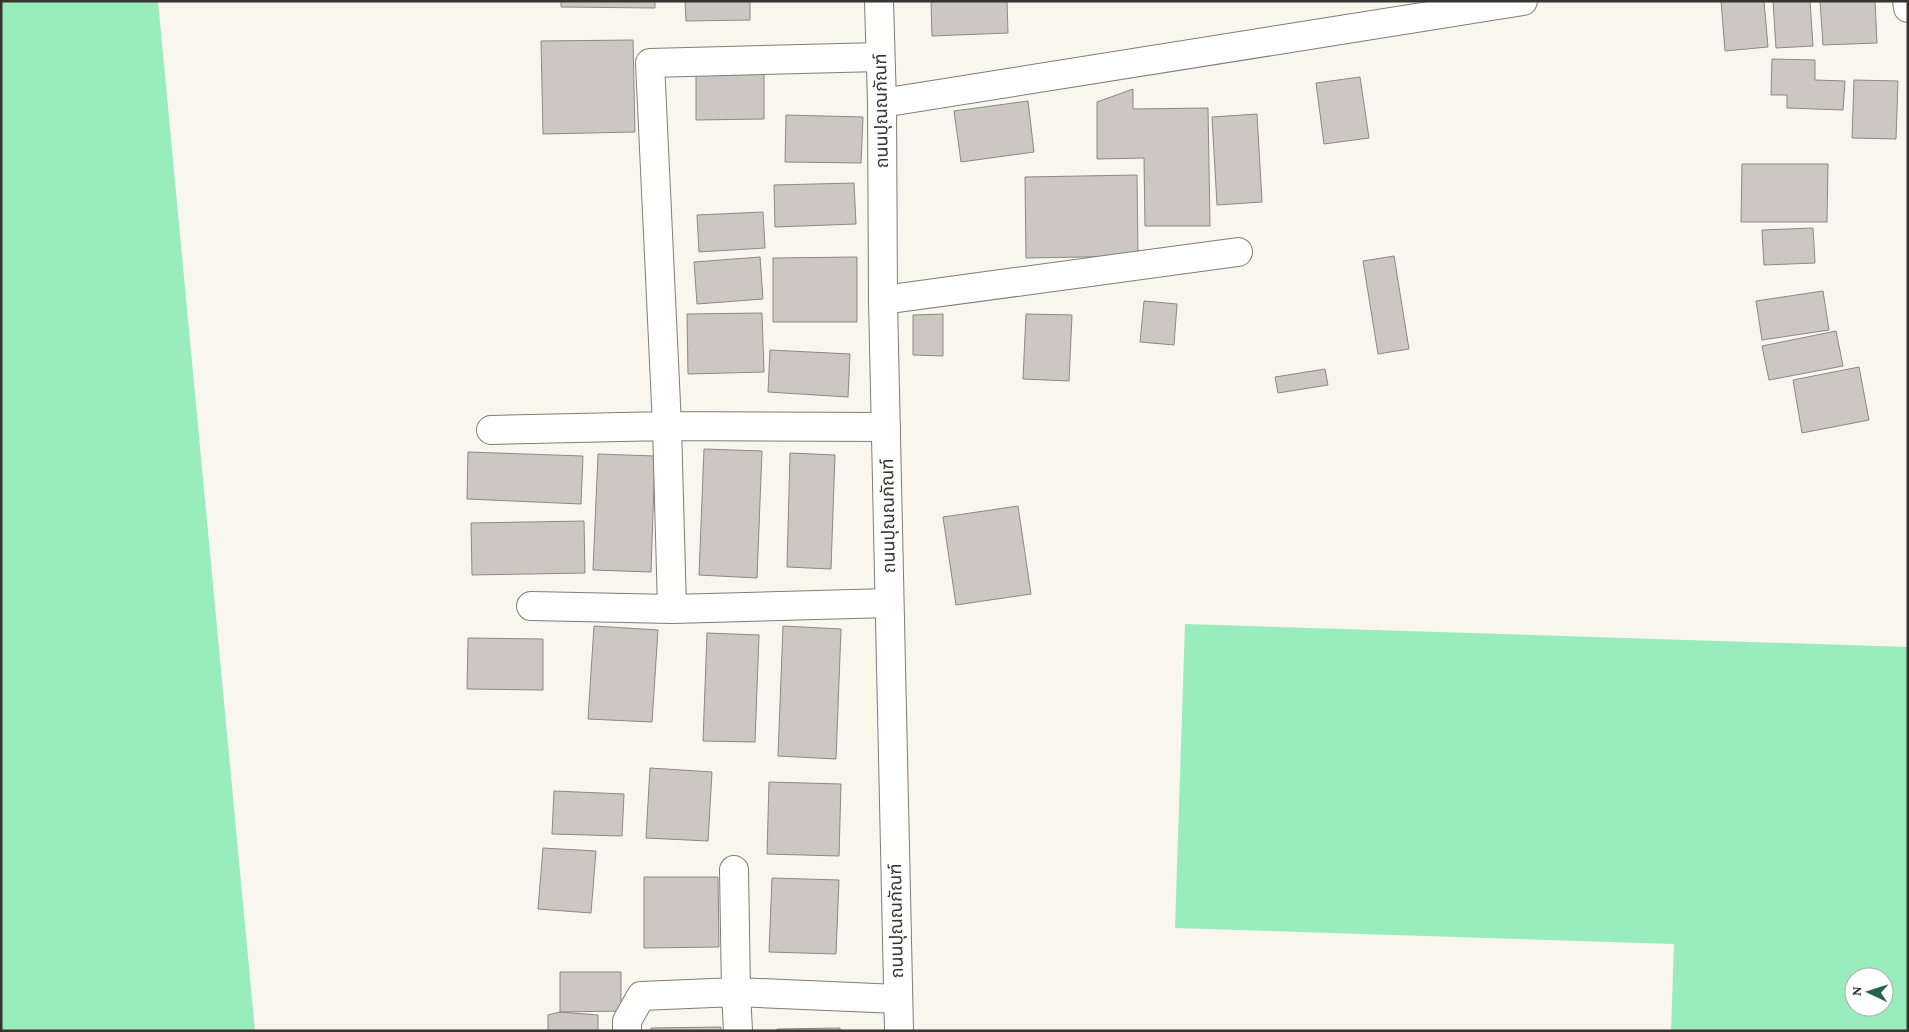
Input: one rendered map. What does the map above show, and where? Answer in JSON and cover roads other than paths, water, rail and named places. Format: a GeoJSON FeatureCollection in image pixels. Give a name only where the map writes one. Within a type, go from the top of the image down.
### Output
{"type":"FeatureCollection","features":[{"type":"Feature","properties":{"kind":"street","name":"ถนนปุณณกัณฑ์"},"geometry":{"type":"LineString","coordinates":[[879,1],[882,103],[883,300],[899,1031]]}},
{"type":"Feature","properties":{"kind":"street"},"geometry":{"type":"LineString","coordinates":[[1907,1],[1908,8]]}},
{"type":"Feature","properties":{"kind":"street"},"geometry":{"type":"LineString","coordinates":[[882,103],[1517,2]]}},
{"type":"Feature","properties":{"kind":"street"},"geometry":{"type":"LineString","coordinates":[[672,609],[667,426],[650,63],[880,57]]}},
{"type":"Feature","properties":{"kind":"street"},"geometry":{"type":"LineString","coordinates":[[883,300],[1238,252]]}},
{"type":"Feature","properties":{"kind":"street"},"geometry":{"type":"LineString","coordinates":[[491,430],[667,426],[886,427]]}},
{"type":"Feature","properties":{"kind":"street"},"geometry":{"type":"LineString","coordinates":[[531,606],[672,609],[890,602]]}},
{"type":"Feature","properties":{"kind":"street"},"geometry":{"type":"LineString","coordinates":[[734,870],[738,1031]]}},
{"type":"Feature","properties":{"kind":"street"},"geometry":{"type":"LineString","coordinates":[[628,1031],[628,1021],[642,996],[736,992],[898,999]]}}]}
